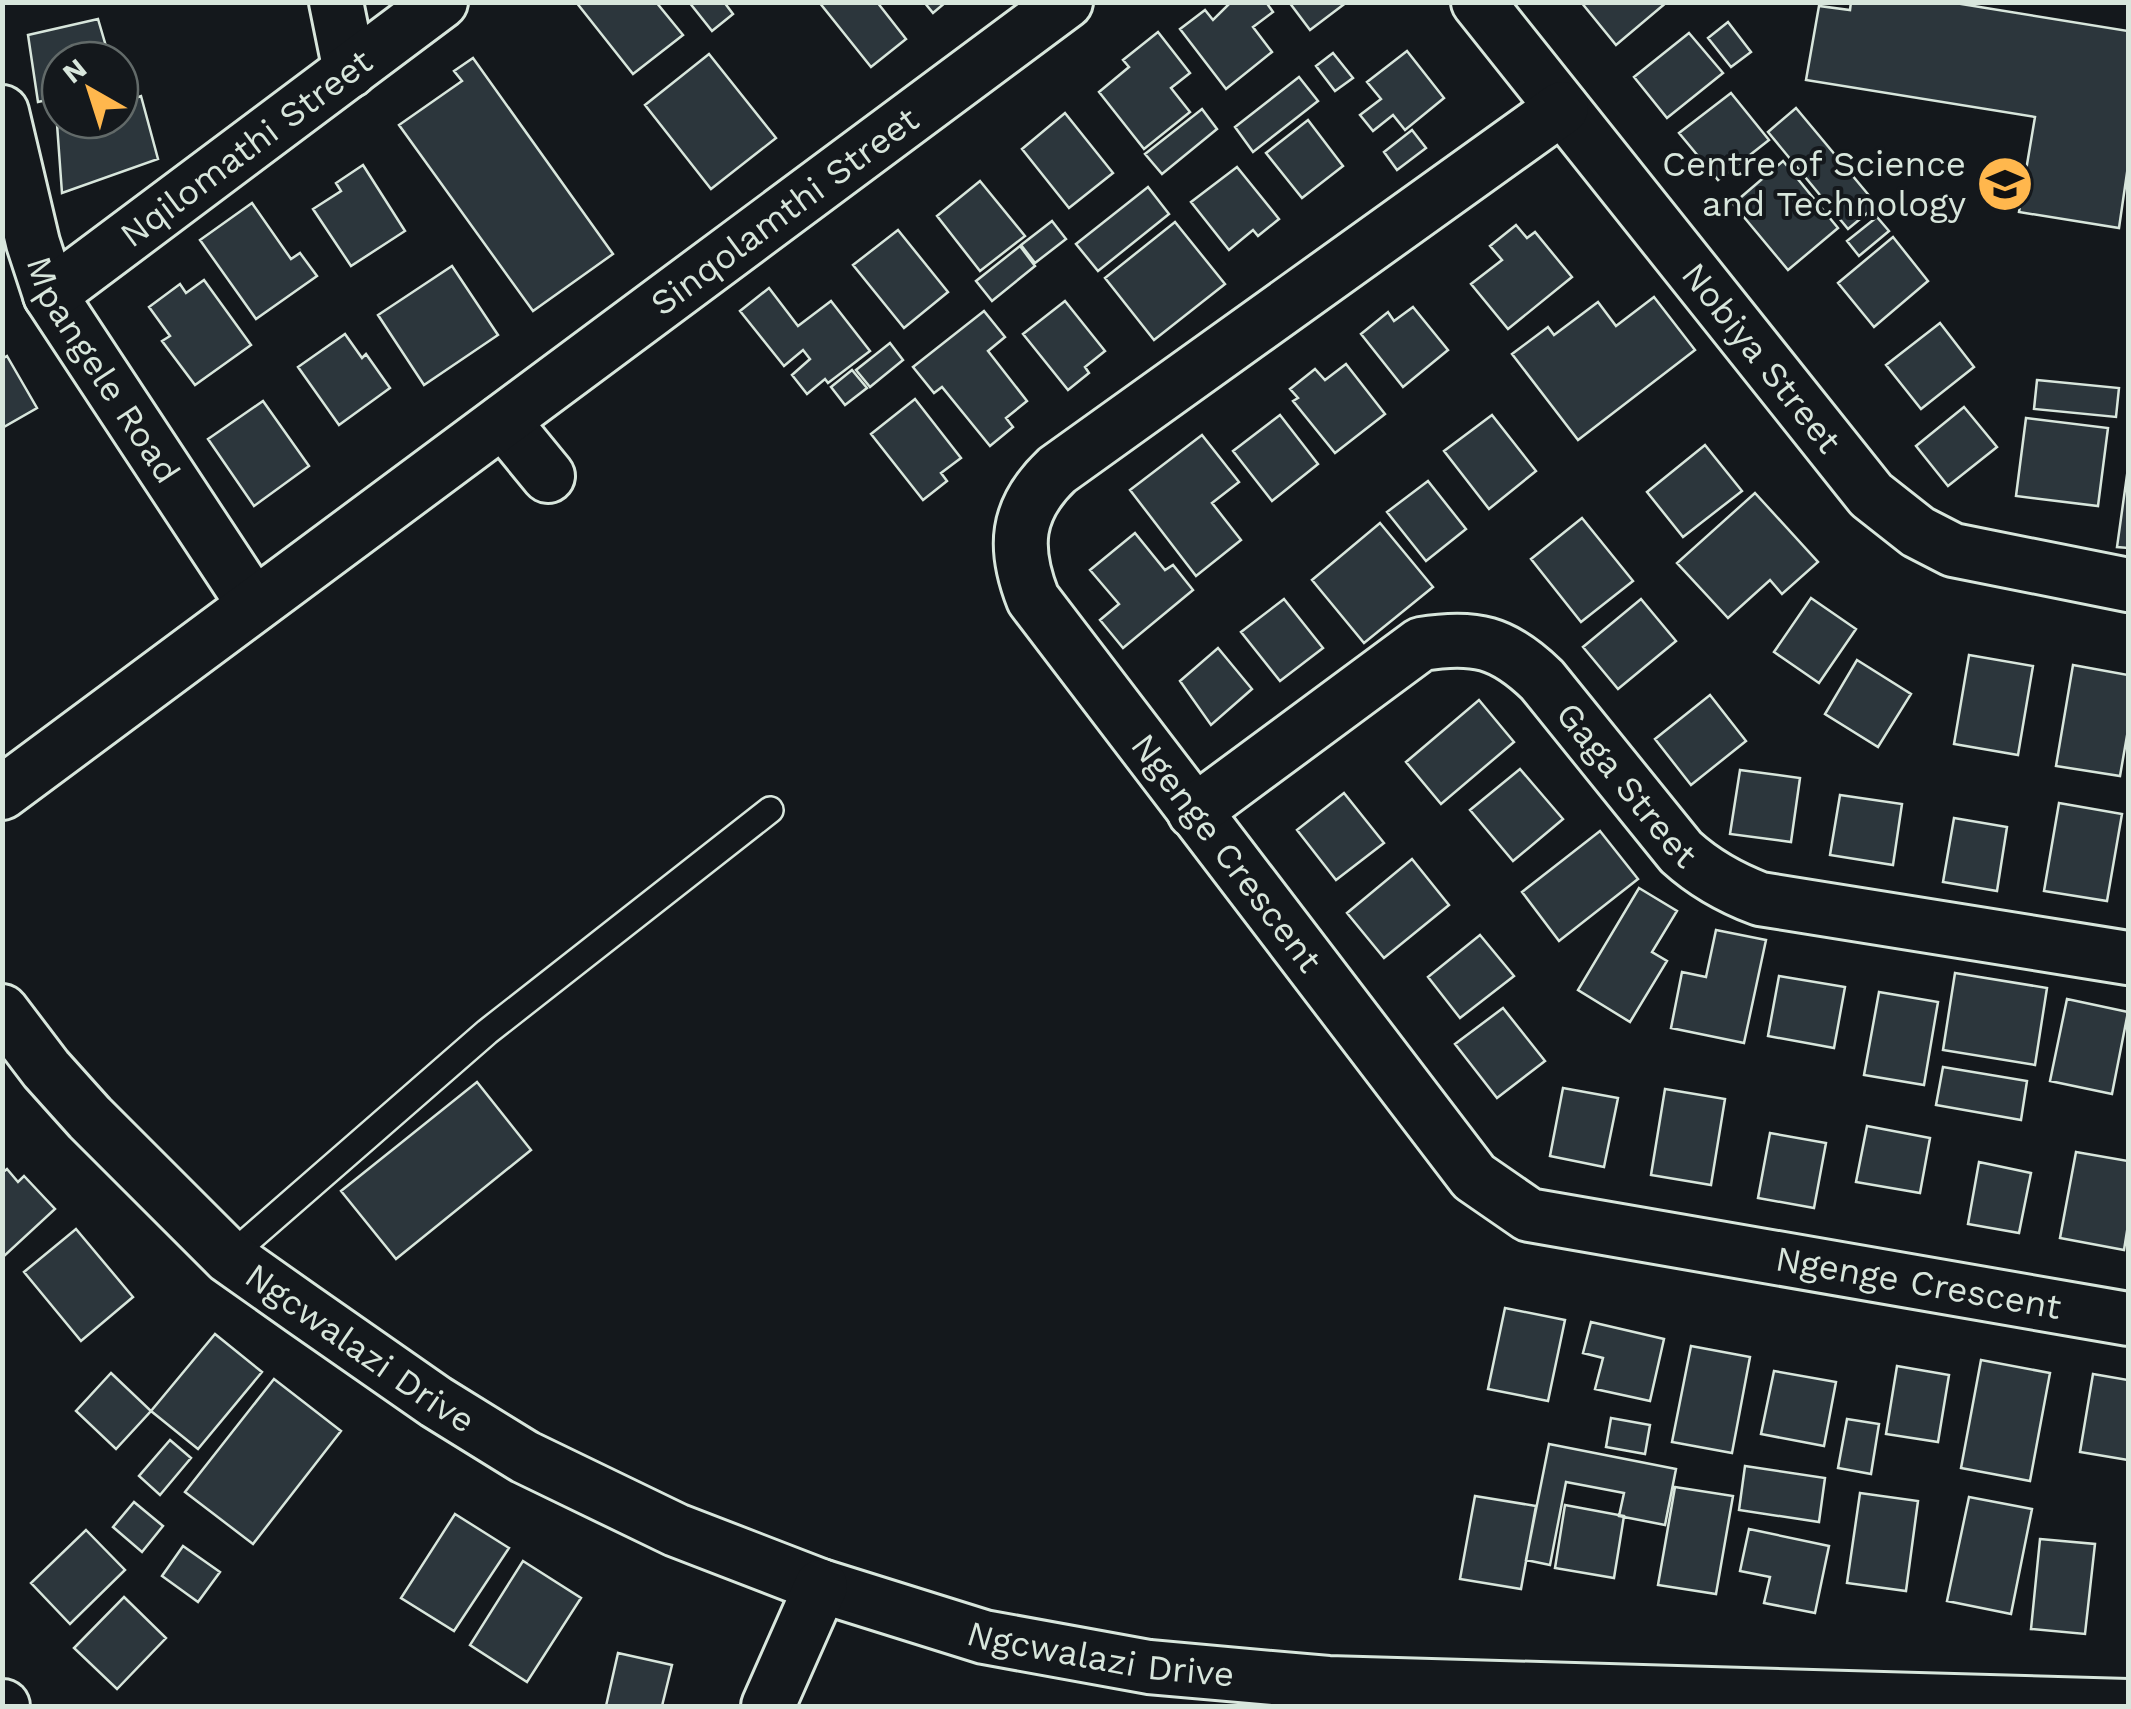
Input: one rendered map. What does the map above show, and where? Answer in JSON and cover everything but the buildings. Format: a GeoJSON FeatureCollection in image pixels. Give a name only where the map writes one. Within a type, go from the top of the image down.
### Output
{"type":"FeatureCollection","features":[{"type":"Feature","properties":{"kind":"street"},"geometry":{"type":"LineString","coordinates":[[336,2],[350,71]]}},
{"type":"Feature","properties":{"kind":"street","name":"Nqilomathi Street"},"geometry":{"type":"LineString","coordinates":[[50,295],[441,2]]}},
{"type":"Feature","properties":{"kind":"street","name":"Sinqolamthi Street"},"geometry":{"type":"LineString","coordinates":[[2,793],[1066,2]]}},
{"type":"Feature","properties":{"kind":"street","name":"Nobiya Street"},"geometry":{"type":"LineString","coordinates":[[1478,2],[1871,495],[1895,516],[1952,550],[2128,585]]}},
{"type":"Feature","properties":{"kind":"street","name":"Ngenge Crescent"},"geometry":{"type":"LineString","coordinates":[[1562,108],[1057,470],[1040,486],[1028,507],[1019,551],[1022,571],[1034,599],[1474,1177],[1529,1215],[2128,1319]]}},
{"type":"Feature","properties":{"kind":"street","name":"Mpangele Road"},"geometry":{"type":"LineString","coordinates":[[2,112],[33,243],[50,295],[254,605]]}},
{"type":"Feature","properties":{"kind":"street"},"geometry":{"type":"LineString","coordinates":[[503,421],[548,476]]}},
{"type":"Feature","properties":{"kind":"street","name":"Gaga Street"},"geometry":{"type":"LineString","coordinates":[[1194,812],[1422,644],[1482,641],[1526,664],[1681,852],[1731,887],[1760,899],[2128,958]]}},
{"type":"Feature","properties":{"kind":"street","name":"Ngcwalazi Drive"},"geometry":{"type":"LineString","coordinates":[[2,1011],[90,1118],[229,1256],[436,1402],[524,1457],[676,1530],[822,1586],[984,1637],[1166,1669],[1328,1684],[2128,1706]]}},
{"type":"Feature","properties":{"kind":"street"},"geometry":{"type":"LineString","coordinates":[[768,1706],[822,1586]]}},
{"type":"Feature","properties":{"kind":"lane","name":"Ngcwalazi Drive"},"geometry":{"type":"LineString","coordinates":[[229,1256],[486,1032],[770,810]]}},
{"type":"Feature","properties":{"kind":"place","name":"Centre of Science and Technology"},"geometry":{"type":"Point","coordinates":[2005,184]}}]}
